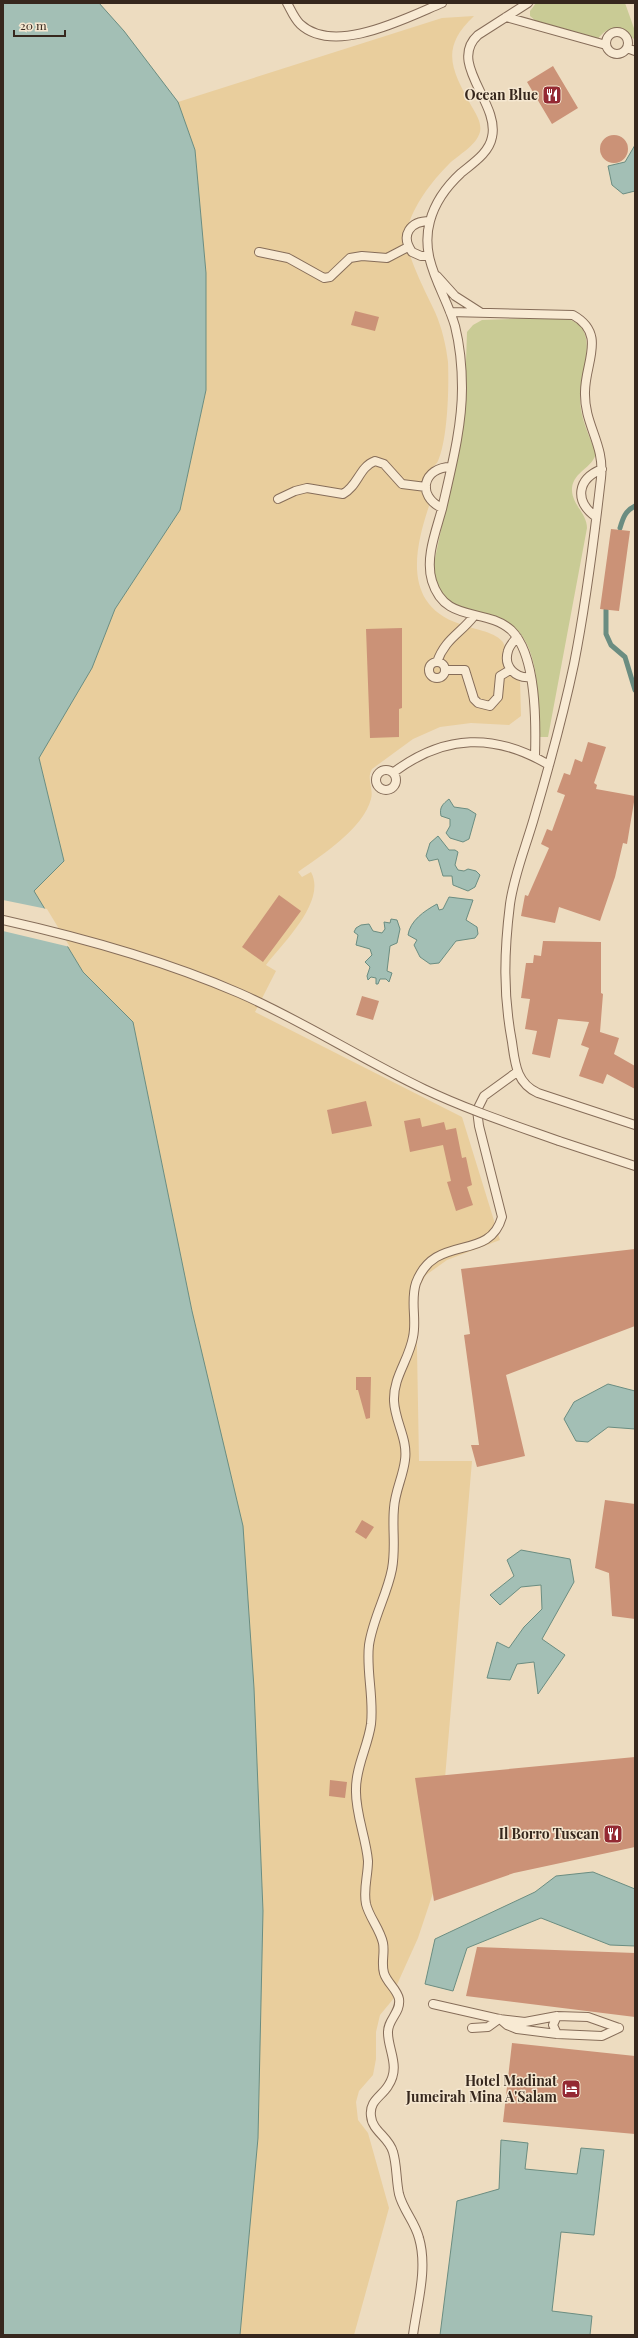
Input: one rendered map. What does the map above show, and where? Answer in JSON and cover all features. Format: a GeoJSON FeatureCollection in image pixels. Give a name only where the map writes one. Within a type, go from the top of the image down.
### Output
{"type":"FeatureCollection","features":[{"type":"Feature","properties":{"kind":"lane"},"geometry":{"type":"LineString","coordinates":[[287,3],[300,24],[312,32],[328,36],[346,37],[375,29],[442,3]]}},
{"type":"Feature","properties":{"kind":"lane"},"geometry":{"type":"LineString","coordinates":[[528,3],[478,35],[471,41],[467,49],[470,67],[493,123],[492,138],[482,155],[445,191],[438,202],[430,221],[429,256],[432,271],[450,312],[458,340],[462,390],[459,424],[451,467],[430,558],[430,571],[432,582],[443,602],[464,613],[499,622],[517,637],[524,652],[531,677],[535,756]]}},
{"type":"Feature","properties":{"kind":"lane"},"geometry":{"type":"LineString","coordinates":[[506,17],[606,45]]}},
{"type":"Feature","properties":{"kind":"lane"},"geometry":{"type":"LineString","coordinates":[[619,32],[627,38],[627,48],[622,53],[615,54],[610,52],[606,45],[608,36],[619,32]]}},
{"type":"Feature","properties":{"kind":"lane"},"geometry":{"type":"LineString","coordinates":[[627,48],[635,51]]}},
{"type":"Feature","properties":{"kind":"lane"},"geometry":{"type":"LineString","coordinates":[[429,256],[416,255],[408,247],[407,238],[408,230],[418,222],[430,221]]}},
{"type":"Feature","properties":{"kind":"lane"},"geometry":{"type":"LineString","coordinates":[[259,252],[288,258],[324,278],[330,277],[350,258],[362,256],[387,258],[408,247]]}},
{"type":"Feature","properties":{"kind":"lane"},"geometry":{"type":"LineString","coordinates":[[432,271],[455,296],[481,312]]}},
{"type":"Feature","properties":{"kind":"lane"},"geometry":{"type":"LineString","coordinates":[[450,312],[573,315],[585,323],[592,336],[585,390],[586,409],[601,452],[602,469],[596,517],[574,663],[549,764],[510,902],[504,996],[517,1072],[526,1086],[538,1093],[635,1126]]}},
{"type":"Feature","properties":{"kind":"lane"},"geometry":{"type":"LineString","coordinates":[[278,499],[294,490],[307,488],[344,494],[353,486],[368,464],[375,461],[384,464],[402,484],[412,487],[426,486]]}},
{"type":"Feature","properties":{"kind":"lane"},"geometry":{"type":"LineString","coordinates":[[442,508],[430,500],[426,486],[427,480],[436,470],[451,467]]}},
{"type":"Feature","properties":{"kind":"lane"},"geometry":{"type":"LineString","coordinates":[[596,517],[587,511],[582,502],[581,491],[584,481],[592,473],[602,469]]}},
{"type":"Feature","properties":{"kind":"lane"},"geometry":{"type":"LineString","coordinates":[[445,670],[441,677],[433,677],[429,670],[430,666],[437,662],[446,643],[464,629],[474,616]]}},
{"type":"Feature","properties":{"kind":"lane"},"geometry":{"type":"LineString","coordinates":[[517,637],[508,651],[508,664],[510,670],[522,678],[531,677]]}},
{"type":"Feature","properties":{"kind":"lane"},"geometry":{"type":"LineString","coordinates":[[437,662],[444,666],[445,670]]}},
{"type":"Feature","properties":{"kind":"lane"},"geometry":{"type":"LineString","coordinates":[[445,670],[465,670],[474,699],[478,703],[490,706],[498,697],[500,676],[510,670]]}},
{"type":"Feature","properties":{"kind":"lane"},"geometry":{"type":"LineString","coordinates":[[394,772],[431,751],[462,742],[493,743],[535,756],[549,764]]}},
{"type":"Feature","properties":{"kind":"lane"},"geometry":{"type":"LineString","coordinates":[[3,920],[62,933],[122,950],[238,992],[306,1025],[424,1089],[559,1141],[635,1166]]}},
{"type":"Feature","properties":{"kind":"lane"},"geometry":{"type":"LineString","coordinates":[[413,2335],[422,2272],[422,2248],[415,2226],[399,2194],[391,2147],[376,2129],[370,2115],[375,2100],[387,2088],[391,2080],[394,2054],[388,2033],[390,2022],[398,2010],[399,1998],[384,1974],[382,1940],[366,1902],[368,1859],[356,1798],[356,1786],[371,1727],[372,1699],[368,1658],[370,1643],[388,1584],[395,1552],[394,1504],[405,1461],[406,1450],[394,1398],[397,1377],[407,1358],[414,1334],[414,1291],[420,1274],[432,1259],[448,1251],[483,1242],[496,1232],[500,1225],[502,1217],[479,1126],[477,1110],[484,1096],[517,1072]]}},
{"type":"Feature","properties":{"kind":"lane"},"geometry":{"type":"LineString","coordinates":[[433,2004],[499,2019],[525,2022],[557,2016],[588,2017],[619,2028],[602,2036],[558,2034],[517,2029],[507,2025],[499,2019]]}},
{"type":"Feature","properties":{"kind":"lane"},"geometry":{"type":"LineString","coordinates":[[557,2016],[553,2025],[558,2034]]}},
{"type":"Feature","properties":{"kind":"lane"},"geometry":{"type":"LineString","coordinates":[[472,2028],[488,2027],[499,2019]]}},
{"type":"Feature","properties":{"kind":"green space"},"geometry":{"type":"Polygon","coordinates":[[[536,3],[625,3],[635,31],[635,38],[634,39],[619,30],[610,29],[597,40],[537,22],[530,16],[530,11],[536,3]]]}},
{"type":"Feature","properties":{"kind":"green space"},"geometry":{"type":"Polygon","coordinates":[[[559,317],[573,321],[582,328],[586,337],[587,348],[581,386],[580,405],[585,426],[596,453],[591,462],[573,482],[572,494],[576,504],[585,518],[587,528],[548,737],[540,737],[537,683],[532,656],[527,644],[520,633],[509,623],[495,617],[466,610],[453,605],[443,596],[436,583],[434,563],[464,422],[467,332],[473,325],[482,320],[559,317]]]}},
{"type":"Feature","properties":{"kind":"sand"},"geometry":{"type":"Polygon","coordinates":[[[474,16],[463,28],[456,39],[452,60],[459,82],[478,119],[480,132],[475,142],[449,164],[429,186],[418,203],[410,221],[406,238],[412,260],[421,283],[440,324],[448,362],[446,426],[438,461],[429,475],[427,484],[427,498],[429,506],[417,558],[418,575],[421,590],[429,604],[442,615],[460,624],[493,635],[502,641],[512,676],[520,680],[521,716],[509,725],[471,723],[440,727],[413,739],[372,769],[370,773],[370,780],[372,795],[367,810],[360,821],[341,840],[298,872],[302,877],[311,872],[314,883],[313,896],[301,921],[266,965],[276,971],[255,1012],[462,1117],[500,1240],[447,1260],[426,1275],[416,1292],[419,1461],[472,1461],[436,1884],[418,1938],[395,1989],[394,1998],[380,2015],[376,2032],[376,2059],[373,2075],[359,2091],[356,2102],[358,2120],[368,2133],[389,2208],[354,2335],[240,2335],[258,2138],[263,1911],[254,1688],[192,1311],[133,1022],[83,972],[34,891],[64,861],[39,758],[92,668],[115,609],[180,510],[206,390],[206,273],[195,150],[178,102],[442,18],[474,16]]]}},
{"type":"Feature","properties":{"kind":"water"},"geometry":{"type":"Polygon","coordinates":[[[3,3],[99,3],[124,31],[178,102],[195,150],[206,273],[206,390],[180,510],[115,609],[92,668],[39,758],[64,861],[34,891],[83,972],[133,1022],[192,1311],[243,1526],[254,1688],[263,1911],[258,2138],[240,2335],[3,2335],[3,3]]]}},
{"type":"Feature","properties":{"kind":"water"},"geometry":{"type":"Polygon","coordinates":[[[635,145],[635,191],[623,194],[612,185],[608,166],[625,162],[635,145]]]}},
{"type":"Feature","properties":{"kind":"water"},"geometry":{"type":"Polygon","coordinates":[[[449,799],[454,807],[468,809],[476,814],[469,839],[463,842],[450,838],[446,833],[450,826],[450,819],[441,816],[441,808],[449,799]]]}},
{"type":"Feature","properties":{"kind":"water"},"geometry":{"type":"Polygon","coordinates":[[[438,836],[449,850],[455,850],[458,852],[455,865],[458,870],[464,871],[468,869],[476,871],[480,875],[475,887],[468,891],[453,885],[452,876],[443,876],[438,859],[429,861],[426,856],[430,843],[438,836]]]}},
{"type":"Feature","properties":{"kind":"water"},"geometry":{"type":"Polygon","coordinates":[[[449,897],[473,900],[466,920],[477,927],[478,934],[475,938],[456,941],[439,963],[430,964],[420,957],[414,945],[417,940],[408,935],[409,930],[418,917],[432,907],[437,904],[439,910],[443,909],[449,897]]]}},
{"type":"Feature","properties":{"kind":"water"},"geometry":{"type":"Polygon","coordinates":[[[391,919],[397,920],[400,929],[397,943],[390,946],[387,971],[392,973],[389,982],[386,979],[380,979],[378,984],[376,984],[376,978],[371,977],[368,980],[367,976],[370,967],[365,962],[372,955],[370,949],[356,945],[358,935],[354,932],[356,928],[361,925],[369,924],[373,931],[382,933],[385,929],[384,922],[390,923],[391,919]]]}},
{"type":"Feature","properties":{"kind":"water"},"geometry":{"type":"Polygon","coordinates":[[[608,1384],[635,1391],[635,1429],[608,1427],[588,1442],[576,1441],[564,1419],[574,1402],[608,1384]]]}},
{"type":"Feature","properties":{"kind":"water"},"geometry":{"type":"Polygon","coordinates":[[[521,1550],[570,1559],[574,1582],[542,1639],[565,1655],[538,1694],[534,1662],[517,1664],[510,1680],[487,1678],[497,1642],[509,1648],[524,1627],[542,1609],[541,1585],[521,1587],[500,1605],[490,1595],[514,1576],[507,1560],[521,1550]]]}},
{"type":"Feature","properties":{"kind":"water"},"geometry":{"type":"Polygon","coordinates":[[[593,1872],[635,1889],[635,1946],[610,1945],[541,1918],[467,1948],[453,1991],[425,1984],[435,1939],[535,1892],[556,1876],[593,1872]]]}},
{"type":"Feature","properties":{"kind":"water"},"geometry":{"type":"Polygon","coordinates":[[[501,2140],[528,2143],[525,2169],[577,2174],[581,2148],[604,2150],[594,2235],[561,2232],[552,2311],[592,2316],[590,2335],[440,2335],[457,2201],[499,2189],[501,2140]]]}},
{"type":"Feature","properties":{"kind":"pier"},"geometry":{"type":"Polygon","coordinates":[[[3,900],[47,909],[70,947],[3,931],[3,900]]]}},
{"type":"Feature","properties":{"kind":"building","name":"Ocean Blue"},"geometry":{"type":"Polygon","coordinates":[[[553,66],[578,108],[552,124],[527,82],[553,66]]]}},
{"type":"Feature","properties":{"kind":"building"},"geometry":{"type":"Polygon","coordinates":[[[614,135],[624,139],[628,149],[624,159],[614,163],[604,159],[600,149],[604,139],[614,135]]]}},
{"type":"Feature","properties":{"kind":"building"},"geometry":{"type":"Polygon","coordinates":[[[355,311],[379,317],[375,331],[351,325],[355,311]]]}},
{"type":"Feature","properties":{"kind":"building"},"geometry":{"type":"Polygon","coordinates":[[[611,529],[630,531],[619,611],[600,609],[611,529]]]}},
{"type":"Feature","properties":{"kind":"building"},"geometry":{"type":"Polygon","coordinates":[[[402,628],[402,708],[399,709],[399,737],[370,738],[366,629],[402,628]]]}},
{"type":"Feature","properties":{"kind":"building"},"geometry":{"type":"Polygon","coordinates":[[[588,742],[606,747],[594,783],[597,785],[596,789],[635,796],[627,844],[623,843],[615,877],[600,921],[559,907],[555,923],[521,916],[525,895],[528,896],[549,848],[541,844],[547,829],[552,831],[565,795],[557,792],[564,773],[570,775],[575,759],[582,762],[588,742]]]}},
{"type":"Feature","properties":{"kind":"building"},"geometry":{"type":"Polygon","coordinates":[[[279,895],[301,911],[263,962],[242,947],[279,895]]]}},
{"type":"Feature","properties":{"kind":"building"},"geometry":{"type":"Polygon","coordinates":[[[543,941],[601,942],[601,993],[603,994],[600,1032],[619,1038],[614,1054],[635,1066],[635,1089],[607,1074],[603,1084],[579,1076],[589,1048],[581,1045],[589,1022],[558,1019],[550,1058],[532,1054],[537,1031],[525,1029],[530,999],[521,998],[526,963],[533,963],[534,955],[541,956],[543,941]]]}},
{"type":"Feature","properties":{"kind":"building"},"geometry":{"type":"Polygon","coordinates":[[[362,996],[379,1001],[373,1020],[356,1015],[362,996]]]}},
{"type":"Feature","properties":{"kind":"building"},"geometry":{"type":"Polygon","coordinates":[[[366,1101],[372,1126],[332,1134],[327,1110],[366,1101]]]}},
{"type":"Feature","properties":{"kind":"building"},"geometry":{"type":"Polygon","coordinates":[[[420,1118],[422,1127],[444,1122],[446,1130],[456,1128],[462,1158],[466,1157],[472,1185],[467,1187],[473,1205],[456,1211],[447,1182],[451,1181],[443,1145],[410,1152],[404,1121],[420,1118]]]}},
{"type":"Feature","properties":{"kind":"building"},"geometry":{"type":"Polygon","coordinates":[[[635,1249],[635,1326],[506,1375],[525,1456],[477,1467],[471,1445],[479,1445],[464,1335],[470,1334],[461,1269],[635,1249]]]}},
{"type":"Feature","properties":{"kind":"building"},"geometry":{"type":"Polygon","coordinates":[[[356,1377],[371,1377],[370,1418],[366,1419],[358,1390],[356,1390],[356,1377]]]}},
{"type":"Feature","properties":{"kind":"building"},"geometry":{"type":"Polygon","coordinates":[[[605,1500],[635,1504],[635,1619],[612,1616],[609,1573],[595,1568],[605,1500]]]}},
{"type":"Feature","properties":{"kind":"building"},"geometry":{"type":"Polygon","coordinates":[[[362,1520],[374,1527],[366,1539],[355,1532],[362,1520]]]}},
{"type":"Feature","properties":{"kind":"building"},"geometry":{"type":"Polygon","coordinates":[[[635,1757],[635,1847],[514,1873],[434,1901],[415,1778],[635,1757]]]}},
{"type":"Feature","properties":{"kind":"building"},"geometry":{"type":"Polygon","coordinates":[[[330,1780],[347,1782],[345,1798],[329,1796],[330,1780]]]}},
{"type":"Feature","properties":{"kind":"building"},"geometry":{"type":"Polygon","coordinates":[[[477,1947],[635,1953],[635,2017],[466,1996],[477,1947]]]}},
{"type":"Feature","properties":{"kind":"building","name":"Hotel Madinat Jumeirah Mina A'Salam"},"geometry":{"type":"Polygon","coordinates":[[[512,2043],[635,2056],[635,2134],[503,2122],[512,2043]]]}},
{"type":"Feature","properties":{"kind":"waterway"},"geometry":{"type":"LineString","coordinates":[[620,528],[625,515],[635,506]]}},
{"type":"Feature","properties":{"kind":"waterway"},"geometry":{"type":"LineString","coordinates":[[606,610],[606,634],[611,645],[625,657],[635,690]]}},
{"type":"Feature","properties":{"kind":"place","name":"Ocean Blue"},"geometry":{"type":"Point","coordinates":[552,95]}},
{"type":"Feature","properties":{"kind":"place","name":"Il Borro Tuscan"},"geometry":{"type":"Point","coordinates":[613,1834]}},
{"type":"Feature","properties":{"kind":"place","name":"Hotel Madinat Jumeirah Mina A'Salam"},"geometry":{"type":"Point","coordinates":[571,2089]}}]}
